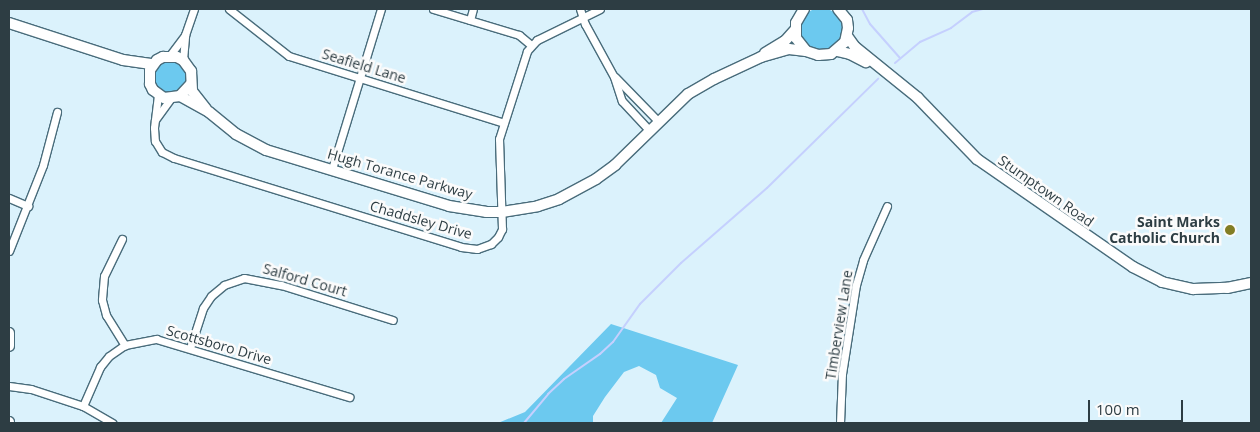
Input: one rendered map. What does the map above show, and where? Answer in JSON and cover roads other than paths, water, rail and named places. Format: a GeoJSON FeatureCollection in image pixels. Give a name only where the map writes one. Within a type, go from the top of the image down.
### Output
{"type":"FeatureCollection","features":[{"type":"Feature","properties":{"kind":"street"},"geometry":{"type":"LineString","coordinates":[[158,95],[153,90],[149,77],[153,64],[163,56],[183,60],[185,35],[194,9]]}},
{"type":"Feature","properties":{"kind":"street","name":"Seafield Lane"},"geometry":{"type":"LineString","coordinates":[[229,9],[290,56],[504,123]]}},
{"type":"Feature","properties":{"kind":"street"},"geometry":{"type":"LineString","coordinates":[[332,169],[381,9]]}},
{"type":"Feature","properties":{"kind":"street"},"geometry":{"type":"LineString","coordinates":[[433,9],[519,35],[531,45],[600,9]]}},
{"type":"Feature","properties":{"kind":"street"},"geometry":{"type":"LineString","coordinates":[[470,20],[473,9]]}},
{"type":"Feature","properties":{"kind":"street"},"geometry":{"type":"LineString","coordinates":[[580,9],[582,17],[614,77],[622,101],[649,130]]}},
{"type":"Feature","properties":{"kind":"street"},"geometry":{"type":"LineString","coordinates":[[803,9],[798,16],[795,30],[800,45],[806,51]]}},
{"type":"Feature","properties":{"kind":"street"},"geometry":{"type":"LineString","coordinates":[[837,51],[847,36],[847,20],[838,9]]}},
{"type":"Feature","properties":{"kind":"street"},"geometry":{"type":"LineString","coordinates":[[9,23],[123,60],[153,64]]}},
{"type":"Feature","properties":{"kind":"street","name":"Hugh Torance Parkway"},"geometry":{"type":"LineString","coordinates":[[761,57],[785,40],[795,30]]}},
{"type":"Feature","properties":{"kind":"street"},"geometry":{"type":"LineString","coordinates":[[170,56],[185,35]]}},
{"type":"Feature","properties":{"kind":"street","name":"Stumptown Road"},"geometry":{"type":"LineString","coordinates":[[847,36],[854,47],[918,98],[978,159],[1133,267],[1162,282],[1193,289],[1227,288],[1251,283]]}},
{"type":"Feature","properties":{"kind":"street","name":"Chaddsley Drive"},"geometry":{"type":"LineString","coordinates":[[158,95],[154,128],[156,144],[162,152],[174,158],[469,249],[484,247],[498,237],[502,229],[499,146],[524,56],[531,45]]}},
{"type":"Feature","properties":{"kind":"street","name":"Hugh Torance Parkway"},"geometry":{"type":"LineString","coordinates":[[158,95],[175,98],[208,112],[251,143],[266,150],[449,206],[486,212],[502,212],[538,206],[578,190],[615,165],[649,130],[698,88],[761,57],[789,48],[818,55],[837,51]]}},
{"type":"Feature","properties":{"kind":"street","name":"Stumptown Road"},"geometry":{"type":"LineString","coordinates":[[837,51],[850,54],[879,68]]}},
{"type":"Feature","properties":{"kind":"street"},"geometry":{"type":"LineString","coordinates":[[123,60],[149,77]]}},
{"type":"Feature","properties":{"kind":"street","name":"Hugh Torance Parkway"},"geometry":{"type":"LineString","coordinates":[[183,60],[191,71],[192,91],[208,112]]}},
{"type":"Feature","properties":{"kind":"street"},"geometry":{"type":"LineString","coordinates":[[614,77],[658,122]]}},
{"type":"Feature","properties":{"kind":"street"},"geometry":{"type":"LineString","coordinates":[[155,120],[191,84]]}},
{"type":"Feature","properties":{"kind":"street"},"geometry":{"type":"LineString","coordinates":[[9,251],[43,165],[57,112]]}},
{"type":"Feature","properties":{"kind":"street"},"geometry":{"type":"LineString","coordinates":[[9,198],[28,206]]}},
{"type":"Feature","properties":{"kind":"street","name":"Timberview Lane"},"geometry":{"type":"LineString","coordinates":[[840,423],[842,374],[856,285],[863,260],[888,206]]}},
{"type":"Feature","properties":{"kind":"street"},"geometry":{"type":"LineString","coordinates":[[122,239],[104,276],[102,300],[106,315],[125,345]]}},
{"type":"Feature","properties":{"kind":"street","name":"Salford Court"},"geometry":{"type":"LineString","coordinates":[[190,348],[203,308],[211,296],[224,285],[244,278],[281,285],[393,320]]}},
{"type":"Feature","properties":{"kind":"street"},"geometry":{"type":"LineString","coordinates":[[9,333],[9,346]]}},
{"type":"Feature","properties":{"kind":"street","name":"Scottsboro Drive"},"geometry":{"type":"LineString","coordinates":[[83,406],[100,367],[109,356],[125,345],[156,339],[349,397]]}},
{"type":"Feature","properties":{"kind":"street"},"geometry":{"type":"LineString","coordinates":[[9,386],[31,389],[83,406],[113,423]]}},
{"type":"Feature","properties":{"kind":"waterway"},"geometry":{"type":"LineString","coordinates":[[862,9],[870,24],[900,58]]}},
{"type":"Feature","properties":{"kind":"waterway"},"geometry":{"type":"LineString","coordinates":[[895,63],[920,42],[951,28],[972,12],[983,9]]}},
{"type":"Feature","properties":{"kind":"waterway"},"geometry":{"type":"LineString","coordinates":[[524,423],[548,394],[564,379],[600,354],[613,342],[640,304],[681,263],[767,188],[878,79]]}},
{"type":"Feature","properties":{"kind":"place","name":"Saint Marks Catholic Church"},"geometry":{"type":"Point","coordinates":[1230,230]}}]}
